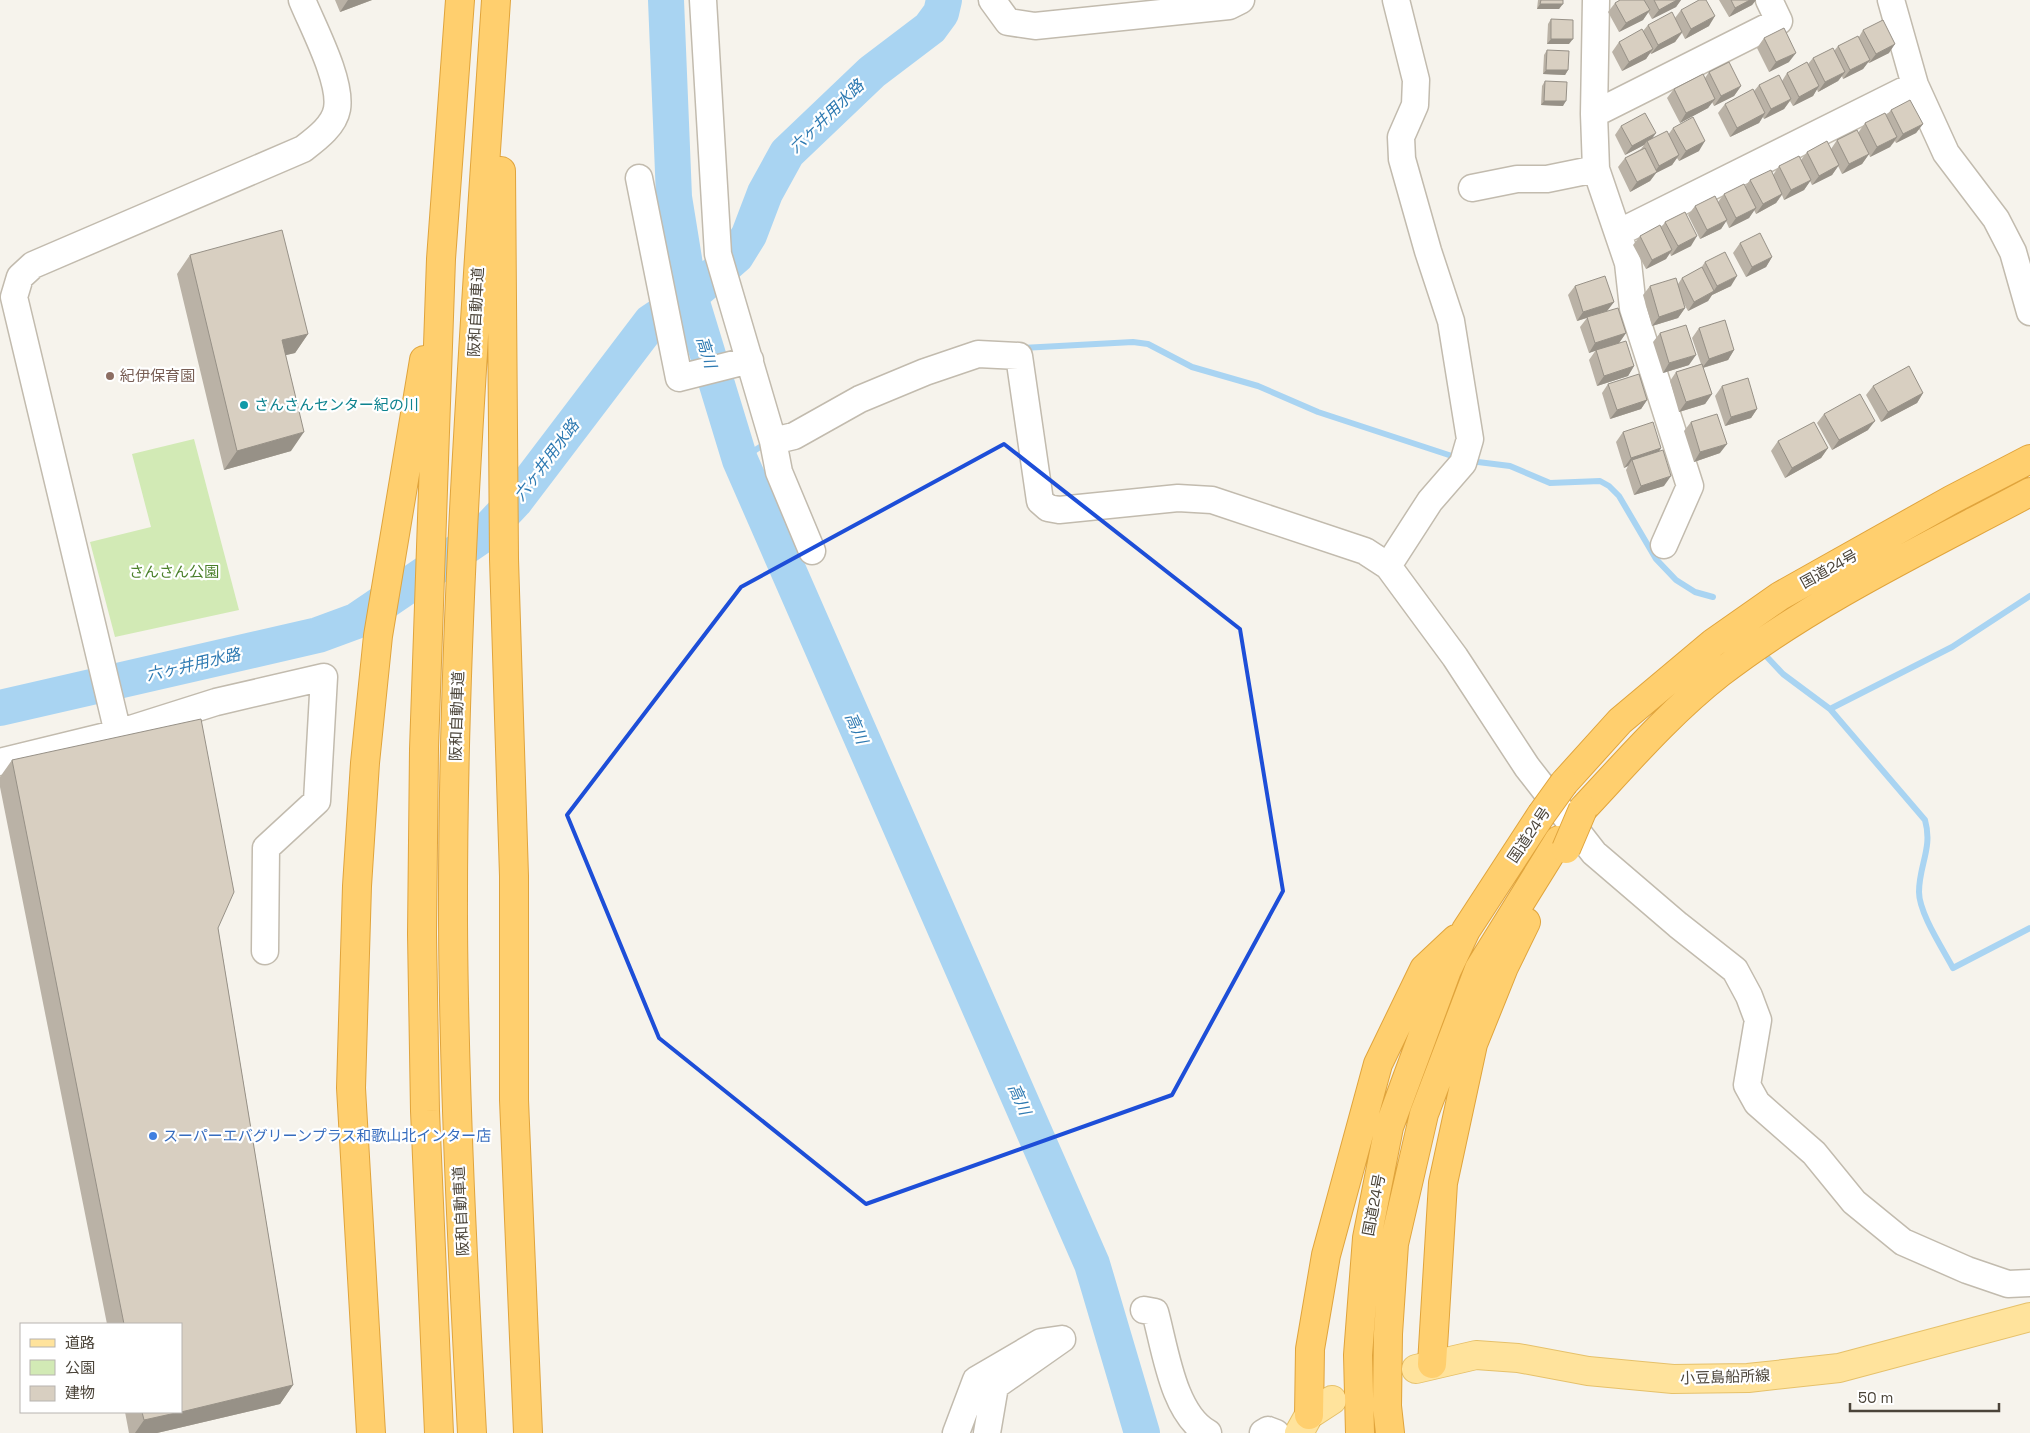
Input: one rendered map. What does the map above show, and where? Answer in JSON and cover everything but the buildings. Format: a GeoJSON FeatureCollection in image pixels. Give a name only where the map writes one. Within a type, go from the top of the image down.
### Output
{"type":"FeatureCollection","features":[{"type":"Feature","properties":{"kind":"highway"},"geometry":{"type":"LineString","coordinates":[[439,1433],[424,1111],[422,934],[427,612],[433,522],[441,259],[460,0]]}},
{"type":"Feature","properties":{"kind":"highway"},"geometry":{"type":"LineString","coordinates":[[498,0],[504,559],[514,876],[514,1100],[528,1433]]}},
{"type":"Feature","properties":{"kind":"highway","name":"阪和自動車道"},"geometry":{"type":"LineString","coordinates":[[472,1433],[456,1104],[453,920],[455,739],[464,503],[498,0]]}},
{"type":"Feature","properties":{"kind":"highway"},"geometry":{"type":"LineString","coordinates":[[371,1433],[351,1088],[357,886],[365,763],[378,636],[392,542],[441,259]]}},
{"type":"Feature","properties":{"kind":"highway","name":"国道24号"},"geometry":{"type":"LineString","coordinates":[[1360,1433],[1358,1355],[1367,1238],[1389,1127],[1435,970],[1466,930],[1564,783],[1620,721],[1713,643],[1780,596],[1950,500],[2030,459]]}},
{"type":"Feature","properties":{"kind":"highway","name":"国道24号"},"geometry":{"type":"LineString","coordinates":[[1390,1433],[1387,1406],[1388,1334],[1394,1244],[1424,1114],[1491,968],[1583,809],[1649,738],[1720,674],[1818,607],[2030,492]]}},
{"type":"Feature","properties":{"kind":"highway"},"geometry":{"type":"LineString","coordinates":[[1424,1366],[1443,1183],[1491,968]]}},
{"type":"Feature","properties":{"kind":"highway"},"geometry":{"type":"LineString","coordinates":[[1304,1424],[1310,1350],[1326,1255],[1378,1064],[1435,970]]}},
{"type":"Feature","properties":{"kind":"main road","name":"小豆島船所線"},"geometry":{"type":"LineString","coordinates":[[1424,1366],[1476,1355],[1518,1358],[1588,1371],[1672,1379],[1748,1378],[1839,1368],[2030,1316]]}},
{"type":"Feature","properties":{"kind":"main road"},"geometry":{"type":"LineString","coordinates":[[1304,1424],[1332,1400]]}},
{"type":"Feature","properties":{"kind":"street"},"geometry":{"type":"LineString","coordinates":[[118,732],[14,297],[20,277],[33,265],[303,149],[322,135],[337,110],[338,88],[302,0]]}},
{"type":"Feature","properties":{"kind":"street"},"geometry":{"type":"LineString","coordinates":[[703,0],[718,254],[743,362],[773,441],[779,472],[812,551]]}},
{"type":"Feature","properties":{"kind":"street"},"geometry":{"type":"LineString","coordinates":[[992,0],[1008,22],[1035,26],[1229,6],[1241,0]]}},
{"type":"Feature","properties":{"kind":"street"},"geometry":{"type":"LineString","coordinates":[[1388,566],[1430,501],[1464,460],[1470,439],[1451,321],[1428,251],[1402,159],[1401,137],[1415,105],[1416,80],[1396,0]]}},
{"type":"Feature","properties":{"kind":"street"},"geometry":{"type":"LineString","coordinates":[[1596,0],[1594,114],[1596,169],[1628,263],[1633,308],[1690,486],[1664,545]]}},
{"type":"Feature","properties":{"kind":"street"},"geometry":{"type":"LineString","coordinates":[[1594,114],[1779,21],[1769,0]]}},
{"type":"Feature","properties":{"kind":"street"},"geometry":{"type":"LineString","coordinates":[[1891,0],[1915,85],[1946,153],[1996,219],[2014,252],[2030,312]]}},
{"type":"Feature","properties":{"kind":"street"},"geometry":{"type":"LineString","coordinates":[[1618,233],[1915,85]]}},
{"type":"Feature","properties":{"kind":"street"},"geometry":{"type":"LineString","coordinates":[[1472,188],[1517,179],[1547,180],[1596,169]]}},
{"type":"Feature","properties":{"kind":"street"},"geometry":{"type":"LineString","coordinates":[[638,178],[679,378],[743,362]]}},
{"type":"Feature","properties":{"kind":"street"},"geometry":{"type":"LineString","coordinates":[[773,441],[794,436],[860,399],[925,372],[978,354],[1018,356],[1040,501],[1048,508],[1060,510],[1178,498],[1212,500],[1365,551],[1388,566],[1455,657],[1526,767],[1594,853],[1678,925],[1735,970],[1749,996],[1758,1020],[1747,1084],[1757,1103],[1814,1153],[1854,1202],[1903,1242],[1967,1270],[2008,1284],[2030,1283]]}},
{"type":"Feature","properties":{"kind":"street"},"geometry":{"type":"LineString","coordinates":[[0,762],[118,732],[216,702],[324,677],[317,801],[266,848],[265,951]]}},
{"type":"Feature","properties":{"kind":"street"},"geometry":{"type":"LineString","coordinates":[[1144,1310],[1155,1312],[1176,1392],[1190,1417],[1208,1433]]}},
{"type":"Feature","properties":{"kind":"street"},"geometry":{"type":"LineString","coordinates":[[956,1433],[976,1380],[1041,1342],[1062,1339],[995,1386],[987,1433]]}},
{"type":"Feature","properties":{"kind":"street"},"geometry":{"type":"LineString","coordinates":[[1263,1433],[1268,1430],[1276,1433]]}},
{"type":"Feature","properties":{"kind":"highlighted area"},"geometry":{"type":"Polygon","coordinates":[[[1004,444],[1240,629],[1283,891],[1172,1095],[866,1204],[659,1038],[567,815],[741,587],[1004,444]]]}},
{"type":"Feature","properties":{"kind":"green space","name":"さんさん公園"},"geometry":{"type":"Polygon","coordinates":[[[194,439],[239,610],[115,637],[90,542],[151,527],[132,454],[194,439]]]}},
{"type":"Feature","properties":{"kind":"waterway","name":"高川"},"geometry":{"type":"LineString","coordinates":[[666,0],[674,197],[690,296],[740,460],[1092,1264],[1142,1433]]}},
{"type":"Feature","properties":{"kind":"waterway","name":"六ヶ井用水路"},"geometry":{"type":"LineString","coordinates":[[0,708],[318,635],[356,621],[484,534],[515,501],[651,322],[690,296],[736,256],[749,235],[765,193],[787,153],[872,72],[930,28],[941,13],[944,0]]}},
{"type":"Feature","properties":{"kind":"waterway"},"geometry":{"type":"LineString","coordinates":[[1022,348],[1133,342],[1148,344],[1192,367],[1258,386],[1318,412],[1458,458]]}},
{"type":"Feature","properties":{"kind":"waterway"},"geometry":{"type":"LineString","coordinates":[[740,460],[763,445]]}},
{"type":"Feature","properties":{"kind":"waterway"},"geometry":{"type":"LineString","coordinates":[[1470,461],[1510,466],[1550,483],[1600,481],[1609,486],[1619,496],[1656,559],[1676,580],[1695,592],[1713,597]]}},
{"type":"Feature","properties":{"kind":"waterway"},"geometry":{"type":"LineString","coordinates":[[1830,709],[1952,647],[2030,596]]}},
{"type":"Feature","properties":{"kind":"waterway"},"geometry":{"type":"LineString","coordinates":[[1767,657],[1783,674],[1830,709],[1925,820],[1927,848],[1920,882],[1920,901],[1927,920],[1953,968],[2030,928]]}},
{"type":"Feature","properties":{"kind":"place","name":"紀伊保育園"},"geometry":{"type":"Point","coordinates":[110,376]}},
{"type":"Feature","properties":{"kind":"place","name":"さんさんセンター紀の川"},"geometry":{"type":"Point","coordinates":[244,405]}},
{"type":"Feature","properties":{"kind":"place","name":"スーパーエバグリーンプラス和歌山北インター店"},"geometry":{"type":"Point","coordinates":[153,1136]}}]}
